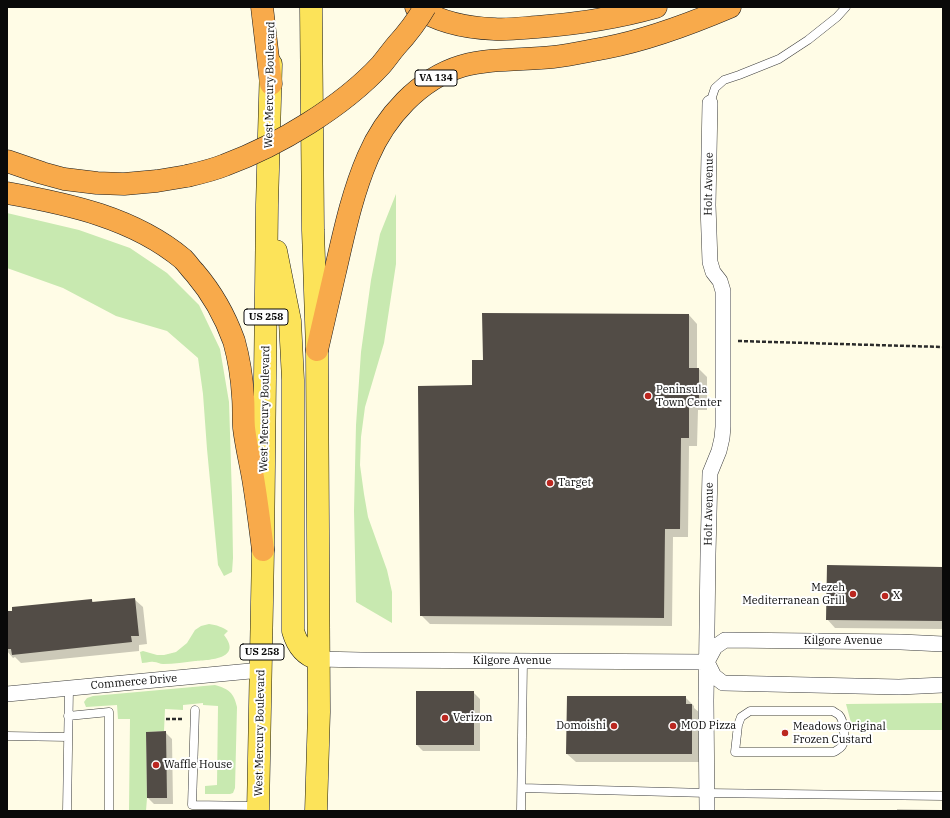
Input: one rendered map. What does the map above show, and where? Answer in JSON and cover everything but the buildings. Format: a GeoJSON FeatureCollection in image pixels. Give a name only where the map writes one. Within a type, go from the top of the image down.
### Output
{"type":"FeatureCollection","features":[{"type":"Feature","properties":{"kind":"highway"},"geometry":{"type":"LineString","coordinates":[[262,7],[271,84]]}},
{"type":"Feature","properties":{"kind":"highway"},"geometry":{"type":"LineString","coordinates":[[416,7],[436,17],[451,22],[494,29],[514,29],[562,25],[640,12],[656,7]]}},
{"type":"Feature","properties":{"kind":"highway"},"geometry":{"type":"LineString","coordinates":[[7,161],[64,179],[97,183],[124,184],[187,176],[225,165],[260,150],[305,125],[359,86],[380,65],[404,37],[425,7]]}},
{"type":"Feature","properties":{"kind":"highway","name":"VA 134"},"geometry":{"type":"LineString","coordinates":[[317,350],[349,214],[368,156],[379,135],[391,118],[405,102],[424,85],[461,66],[482,62],[555,56],[607,47],[655,35],[730,7]]}},
{"type":"Feature","properties":{"kind":"highway"},"geometry":{"type":"LineString","coordinates":[[7,193],[90,211],[126,224],[157,240],[184,260],[206,287],[226,320],[234,342],[240,370],[244,427],[263,550]]}},
{"type":"Feature","properties":{"kind":"main road","name":"West Mercury Boulevard"},"geometry":{"type":"LineString","coordinates":[[258,808],[262,670],[267,205],[272,7]]}},
{"type":"Feature","properties":{"kind":"main road"},"geometry":{"type":"LineString","coordinates":[[311,7],[313,230],[317,350],[318,712],[316,811]]}},
{"type":"Feature","properties":{"kind":"main road"},"geometry":{"type":"LineString","coordinates":[[267,205],[290,321],[293,380],[293,631],[296,641],[301,648],[308,655],[318,659]]}},
{"type":"Feature","properties":{"kind":"street","name":"Holt Avenue"},"geometry":{"type":"LineString","coordinates":[[707,811],[707,662],[710,473],[719,451],[723,433],[724,341],[723,291],[720,281],[713,272],[710,262],[708,205],[710,103]]}},
{"type":"Feature","properties":{"kind":"street","name":"Kilgore Avenue"},"geometry":{"type":"LineString","coordinates":[[318,659],[707,662],[715,647],[725,640],[901,642],[943,644]]}},
{"type":"Feature","properties":{"kind":"street"},"geometry":{"type":"LineString","coordinates":[[707,662],[714,676],[723,683],[899,686],[943,685]]}},
{"type":"Feature","properties":{"kind":"street","name":"Commerce Drive"},"geometry":{"type":"LineString","coordinates":[[7,694],[262,670]]}},
{"type":"Feature","properties":{"kind":"lane"},"geometry":{"type":"LineString","coordinates":[[710,103],[715,88],[724,80],[778,59],[808,40],[837,17],[846,7]]}},
{"type":"Feature","properties":{"kind":"lane"},"geometry":{"type":"LineString","coordinates":[[521,811],[523,661]]}},
{"type":"Feature","properties":{"kind":"lane"},"geometry":{"type":"LineString","coordinates":[[66,811],[68,689]]}},
{"type":"Feature","properties":{"kind":"lane"},"geometry":{"type":"LineString","coordinates":[[195,710],[192,805],[197,808],[258,808]]}},
{"type":"Feature","properties":{"kind":"lane"},"geometry":{"type":"LineString","coordinates":[[750,711],[833,711],[839,715],[842,720],[844,729],[843,742],[841,748],[834,752],[735,752],[738,725],[741,717],[750,711]]}},
{"type":"Feature","properties":{"kind":"lane"},"geometry":{"type":"LineString","coordinates":[[68,716],[109,712],[109,811]]}},
{"type":"Feature","properties":{"kind":"lane"},"geometry":{"type":"LineString","coordinates":[[7,736],[68,737]]}},
{"type":"Feature","properties":{"kind":"lane"},"geometry":{"type":"LineString","coordinates":[[522,788],[943,796]]}},
{"type":"Feature","properties":{"kind":"path"},"geometry":{"type":"LineString","coordinates":[[724,341],[943,347]]}},
{"type":"Feature","properties":{"kind":"path"},"geometry":{"type":"LineString","coordinates":[[166,718],[195,719]]}},
{"type":"Feature","properties":{"kind":"green space"},"geometry":{"type":"Polygon","coordinates":[[[396,194],[396,264],[384,343],[365,407],[361,437],[360,465],[368,517],[387,570],[392,592],[392,623],[356,602],[354,511],[356,425],[361,352],[371,280],[380,234],[396,194]]]}},
{"type":"Feature","properties":{"kind":"green space"},"geometry":{"type":"Polygon","coordinates":[[[7,213],[79,230],[130,248],[167,273],[199,305],[220,349],[229,402],[232,497],[232,572],[224,576],[218,565],[203,394],[198,358],[167,331],[116,316],[63,288],[7,268],[7,213]]]}},
{"type":"Feature","properties":{"kind":"green space"},"geometry":{"type":"Polygon","coordinates":[[[209,624],[219,626],[228,631],[224,635],[229,643],[229,649],[227,654],[222,657],[171,664],[152,662],[142,663],[140,652],[143,651],[157,655],[164,655],[176,652],[187,643],[195,630],[201,626],[209,624]]]}},
{"type":"Feature","properties":{"kind":"green space"},"geometry":{"type":"Polygon","coordinates":[[[215,685],[230,692],[237,707],[235,788],[233,793],[205,794],[205,786],[217,785],[218,706],[203,705],[203,703],[183,705],[183,710],[165,709],[164,731],[146,732],[146,811],[129,811],[130,719],[118,719],[117,705],[86,707],[84,702],[87,698],[93,696],[215,685]]]}},
{"type":"Feature","properties":{"kind":"green space"},"geometry":{"type":"Polygon","coordinates":[[[943,703],[943,730],[853,730],[846,704],[943,703]]]}},
{"type":"Feature","properties":{"kind":"place","name":"Peninsula Town Center"},"geometry":{"type":"Point","coordinates":[648,396]}},
{"type":"Feature","properties":{"kind":"place","name":"Target"},"geometry":{"type":"Point","coordinates":[550,483]}},
{"type":"Feature","properties":{"kind":"place","name":"Mezeh Mediterranean Grill"},"geometry":{"type":"Point","coordinates":[853,594]}},
{"type":"Feature","properties":{"kind":"place","name":"X"},"geometry":{"type":"Point","coordinates":[885,596]}},
{"type":"Feature","properties":{"kind":"place","name":"Verizon"},"geometry":{"type":"Point","coordinates":[445,718]}},
{"type":"Feature","properties":{"kind":"place","name":"Domoishi"},"geometry":{"type":"Point","coordinates":[614,726]}},
{"type":"Feature","properties":{"kind":"place","name":"MOD Pizza"},"geometry":{"type":"Point","coordinates":[673,726]}},
{"type":"Feature","properties":{"kind":"place","name":"Meadows Original Frozen Custard"},"geometry":{"type":"Point","coordinates":[785,733]}},
{"type":"Feature","properties":{"kind":"place","name":"Waffle House"},"geometry":{"type":"Point","coordinates":[156,765]}}]}
